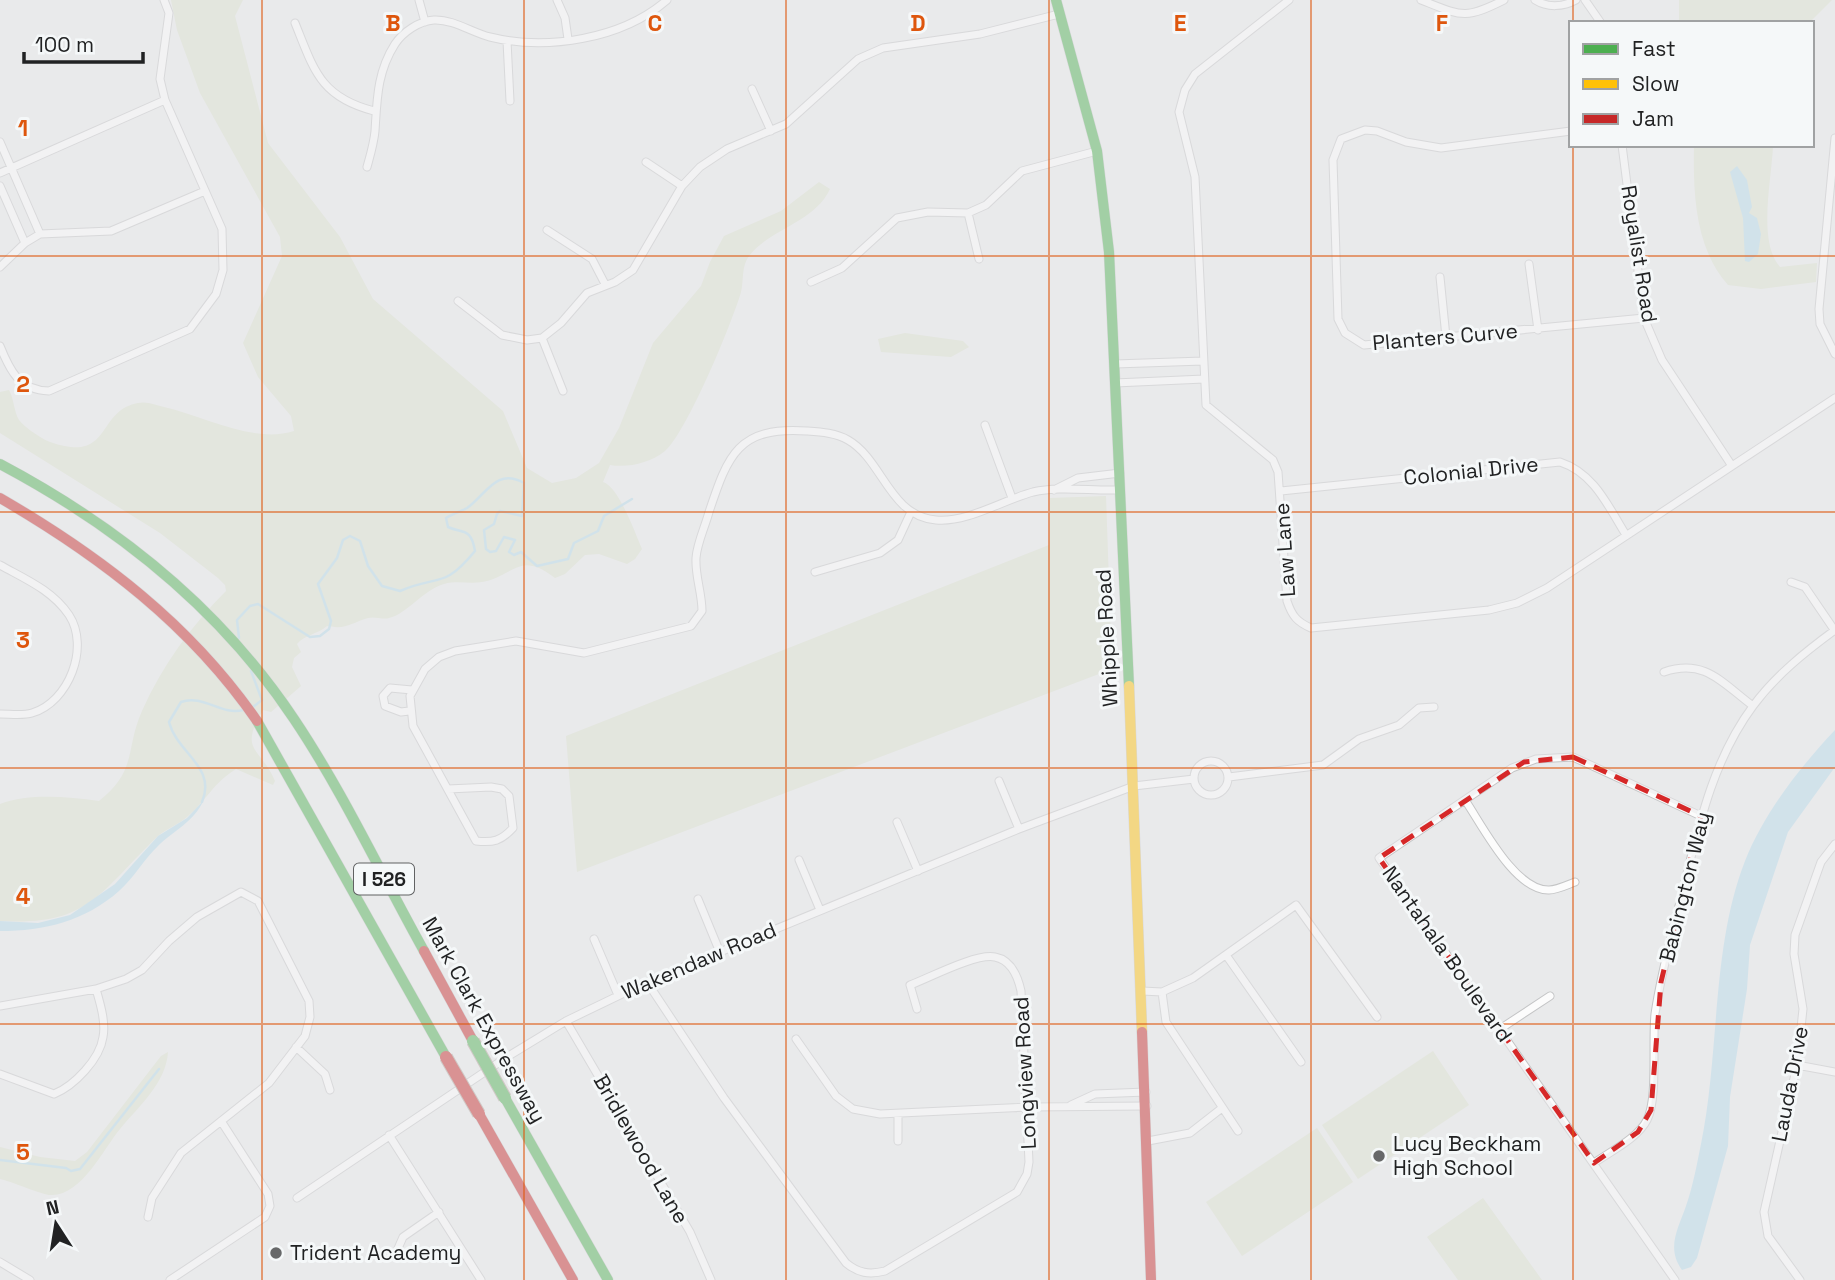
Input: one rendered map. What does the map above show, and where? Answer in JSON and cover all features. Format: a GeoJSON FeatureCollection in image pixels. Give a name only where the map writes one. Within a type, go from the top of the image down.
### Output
{"type":"FeatureCollection","features":[{"type":"Feature","properties":{"kind":"main road","name":"Whipple Road"},"geometry":{"type":"LineString","coordinates":[[1056,0],[1097,151],[1109,252],[1118,490],[1134,786],[1151,1280]]}},
{"type":"Feature","properties":{"kind":"main road","name":"Mark Clark Expressway"},"geometry":{"type":"LineString","coordinates":[[0,464],[106,527],[192,597],[229,637],[294,719],[608,1280]]}},
{"type":"Feature","properties":{"kind":"main road","name":"I 526"},"geometry":{"type":"LineString","coordinates":[[0,498],[85,549],[170,618],[215,665],[271,742],[573,1280]]}},
{"type":"Feature","properties":{"kind":"street"},"geometry":{"type":"LineString","coordinates":[[0,346],[13,377],[36,391],[48,391],[190,329],[216,294],[223,271],[222,229],[165,100],[160,79],[169,13],[164,0]]}},
{"type":"Feature","properties":{"kind":"street"},"geometry":{"type":"LineString","coordinates":[[419,0],[425,22]]}},
{"type":"Feature","properties":{"kind":"street"},"geometry":{"type":"LineString","coordinates":[[556,0],[565,18],[568,40]]}},
{"type":"Feature","properties":{"kind":"street"},"geometry":{"type":"LineString","coordinates":[[367,167],[375,132],[374,111],[380,75],[405,31],[425,22],[448,22],[507,41],[568,40],[637,21],[667,0]]}},
{"type":"Feature","properties":{"kind":"street","name":"Law Lane"},"geometry":{"type":"LineString","coordinates":[[1289,0],[1195,74],[1185,90],[1180,112],[1195,177],[1206,405],[1273,460],[1281,491],[1287,601],[1291,615],[1311,628],[1489,610],[1517,603],[1547,588],[1835,398]]}},
{"type":"Feature","properties":{"kind":"street"},"geometry":{"type":"LineString","coordinates":[[1421,0],[1454,13],[1472,15],[1504,0]]}},
{"type":"Feature","properties":{"kind":"street"},"geometry":{"type":"LineString","coordinates":[[1535,0],[1562,6],[1576,0]]}},
{"type":"Feature","properties":{"kind":"street"},"geometry":{"type":"LineString","coordinates":[[1585,0],[1600,21]]}},
{"type":"Feature","properties":{"kind":"street"},"geometry":{"type":"LineString","coordinates":[[458,301],[502,335],[527,340],[542,338],[561,323],[587,293],[623,278],[642,260],[682,186],[713,157],[786,124],[858,60],[883,48],[980,34],[1059,14]]}},
{"type":"Feature","properties":{"kind":"street"},"geometry":{"type":"LineString","coordinates":[[295,23],[312,67],[328,89],[348,104],[374,111]]}},
{"type":"Feature","properties":{"kind":"street"},"geometry":{"type":"LineString","coordinates":[[507,41],[510,101]]}},
{"type":"Feature","properties":{"kind":"street"},"geometry":{"type":"LineString","coordinates":[[752,89],[771,131]]}},
{"type":"Feature","properties":{"kind":"street"},"geometry":{"type":"LineString","coordinates":[[0,173],[165,100]]}},
{"type":"Feature","properties":{"kind":"street","name":"Planters Curve"},"geometry":{"type":"LineString","coordinates":[[1569,131],[1441,148],[1406,142],[1377,131],[1365,130],[1341,139],[1333,160],[1338,319],[1345,333],[1364,345],[1644,318]]}},
{"type":"Feature","properties":{"kind":"street"},"geometry":{"type":"LineString","coordinates":[[1835,138],[1819,309],[1820,324],[1835,354]]}},
{"type":"Feature","properties":{"kind":"street"},"geometry":{"type":"LineString","coordinates":[[0,142],[40,234]]}},
{"type":"Feature","properties":{"kind":"street","name":"Royalist Road"},"geometry":{"type":"LineString","coordinates":[[1622,147],[1643,287],[1644,318],[1662,359],[1732,467]]}},
{"type":"Feature","properties":{"kind":"street"},"geometry":{"type":"LineString","coordinates":[[811,282],[842,268],[897,218],[928,212],[968,213],[986,205],[1022,171],[1097,151]]}},
{"type":"Feature","properties":{"kind":"street"},"geometry":{"type":"LineString","coordinates":[[646,162],[682,186]]}},
{"type":"Feature","properties":{"kind":"street"},"geometry":{"type":"LineString","coordinates":[[0,186],[24,243]]}},
{"type":"Feature","properties":{"kind":"street"},"geometry":{"type":"LineString","coordinates":[[0,267],[24,243],[40,234],[111,231],[205,191]]}},
{"type":"Feature","properties":{"kind":"street"},"geometry":{"type":"LineString","coordinates":[[968,213],[979,259]]}},
{"type":"Feature","properties":{"kind":"street"},"geometry":{"type":"LineString","coordinates":[[547,230],[592,259],[604,284]]}},
{"type":"Feature","properties":{"kind":"street"},"geometry":{"type":"LineString","coordinates":[[1529,264],[1538,330]]}},
{"type":"Feature","properties":{"kind":"street"},"geometry":{"type":"LineString","coordinates":[[1440,277],[1446,337]]}},
{"type":"Feature","properties":{"kind":"street"},"geometry":{"type":"LineString","coordinates":[[542,338],[563,391]]}},
{"type":"Feature","properties":{"kind":"street"},"geometry":{"type":"LineString","coordinates":[[1115,365],[1203,361]]}},
{"type":"Feature","properties":{"kind":"street"},"geometry":{"type":"LineString","coordinates":[[1115,383],[1204,379]]}},
{"type":"Feature","properties":{"kind":"street"},"geometry":{"type":"LineString","coordinates":[[985,425],[1012,498]]}},
{"type":"Feature","properties":{"kind":"street"},"geometry":{"type":"LineString","coordinates":[[448,789],[502,789],[509,796],[512,805],[513,828],[503,839],[491,843],[476,841],[413,726],[410,711],[412,690],[425,669],[439,657],[455,651],[516,641],[584,653],[691,626],[702,611],[696,559],[724,465],[736,451],[768,433],[785,429],[830,433],[848,440],[862,452],[896,498],[911,512],[936,520],[960,517],[1012,498],[1053,490],[1118,490]]}},
{"type":"Feature","properties":{"kind":"street","name":"Colonial Drive"},"geometry":{"type":"LineString","coordinates":[[1281,491],[1560,462],[1576,467],[1588,476],[1626,535]]}},
{"type":"Feature","properties":{"kind":"street"},"geometry":{"type":"LineString","coordinates":[[1053,490],[1078,478],[1119,473]]}},
{"type":"Feature","properties":{"kind":"street"},"geometry":{"type":"LineString","coordinates":[[815,572],[880,553],[898,540],[911,512]]}},
{"type":"Feature","properties":{"kind":"street"},"geometry":{"type":"LineString","coordinates":[[0,565],[50,593],[70,616],[78,640],[72,673],[58,697],[32,713],[0,714]]}},
{"type":"Feature","properties":{"kind":"street"},"geometry":{"type":"LineString","coordinates":[[1791,582],[1805,587],[1835,630]]}},
{"type":"Feature","properties":{"kind":"street","name":"Babington Way"},"geometry":{"type":"LineString","coordinates":[[1594,1163],[1638,1132],[1651,1110],[1656,1012],[1701,816],[1714,777],[1753,706],[1786,670],[1835,630]]}},
{"type":"Feature","properties":{"kind":"street"},"geometry":{"type":"LineString","coordinates":[[1664,672],[1681,666],[1697,667],[1753,706]]}},
{"type":"Feature","properties":{"kind":"street"},"geometry":{"type":"LineString","coordinates":[[410,711],[401,712],[385,706],[383,696],[390,688],[412,690]]}},
{"type":"Feature","properties":{"kind":"street"},"geometry":{"type":"LineString","coordinates":[[1229,777],[1323,765],[1359,739],[1399,725],[1419,708],[1434,707]]}},
{"type":"Feature","properties":{"kind":"street","name":"Nantahala Boulevard"},"geometry":{"type":"LineString","coordinates":[[1675,1280],[1379,858],[1524,762],[1561,756],[1573,757],[1701,816]]}},
{"type":"Feature","properties":{"kind":"street"},"geometry":{"type":"LineString","coordinates":[[1210,761],[1221,763],[1229,777],[1221,792],[1210,795],[1199,790],[1194,779],[1200,765],[1210,761]]}},
{"type":"Feature","properties":{"kind":"street","name":"Wakendaw Road"},"geometry":{"type":"LineString","coordinates":[[297,1198],[566,1021],[647,982],[719,950],[1019,829],[1134,786],[1194,779]]}},
{"type":"Feature","properties":{"kind":"street"},"geometry":{"type":"LineString","coordinates":[[999,781],[1019,829]]}},
{"type":"Feature","properties":{"kind":"street"},"geometry":{"type":"LineString","coordinates":[[1465,800],[1519,878],[1534,887],[1549,890],[1575,882]]}},
{"type":"Feature","properties":{"kind":"street"},"geometry":{"type":"LineString","coordinates":[[897,822],[918,871]]}},
{"type":"Feature","properties":{"kind":"street","name":"Lauda Drive"},"geometry":{"type":"LineString","coordinates":[[1800,1280],[1768,1236],[1763,1212],[1797,1065],[1803,1009],[1794,954],[1795,935],[1821,862],[1835,844]]}},
{"type":"Feature","properties":{"kind":"street"},"geometry":{"type":"LineString","coordinates":[[799,860],[820,910]]}},
{"type":"Feature","properties":{"kind":"street"},"geometry":{"type":"LineString","coordinates":[[0,1006],[96,989],[126,979],[142,970],[169,941],[197,918],[241,892],[258,901],[305,989],[310,1017],[305,1035],[269,1083],[192,1142],[170,1166],[152,1198],[148,1217]]}},
{"type":"Feature","properties":{"kind":"street"},"geometry":{"type":"LineString","coordinates":[[698,900],[719,950]]}},
{"type":"Feature","properties":{"kind":"street"},"geometry":{"type":"LineString","coordinates":[[1142,991],[1162,992],[1180,985],[1296,905],[1377,1017]]}},
{"type":"Feature","properties":{"kind":"street"},"geometry":{"type":"LineString","coordinates":[[594,939],[618,996]]}},
{"type":"Feature","properties":{"kind":"street"},"geometry":{"type":"LineString","coordinates":[[1226,955],[1301,1062]]}},
{"type":"Feature","properties":{"kind":"street","name":"Longview Road"},"geometry":{"type":"LineString","coordinates":[[647,982],[724,1098],[846,1263],[855,1270],[874,1274],[885,1271],[1017,1192],[1027,1174],[1029,1162],[1021,991],[1017,976],[1009,964],[996,957],[980,958],[910,985],[916,1009]]}},
{"type":"Feature","properties":{"kind":"street"},"geometry":{"type":"LineString","coordinates":[[0,1074],[54,1094],[67,1089],[99,1050],[104,1037],[96,989]]}},
{"type":"Feature","properties":{"kind":"street"},"geometry":{"type":"LineString","coordinates":[[1162,992],[1166,1023],[1238,1131]]}},
{"type":"Feature","properties":{"kind":"street"},"geometry":{"type":"LineString","coordinates":[[1500,1029],[1550,996]]}},
{"type":"Feature","properties":{"kind":"street","name":"Bridlewood Lane"},"geometry":{"type":"LineString","coordinates":[[566,1021],[690,1232],[711,1280]]}},
{"type":"Feature","properties":{"kind":"street"},"geometry":{"type":"LineString","coordinates":[[796,1040],[836,1096],[853,1109],[898,1115],[1028,1107],[1147,1106]]}},
{"type":"Feature","properties":{"kind":"street"},"geometry":{"type":"LineString","coordinates":[[296,1047],[325,1074],[330,1090]]}},
{"type":"Feature","properties":{"kind":"street"},"geometry":{"type":"LineString","coordinates":[[1797,1065],[1835,1072]]}},
{"type":"Feature","properties":{"kind":"street"},"geometry":{"type":"LineString","coordinates":[[1068,1107],[1095,1094],[1146,1092]]}},
{"type":"Feature","properties":{"kind":"street"},"geometry":{"type":"LineString","coordinates":[[1148,1141],[1190,1133],[1222,1108]]}},
{"type":"Feature","properties":{"kind":"street"},"geometry":{"type":"LineString","coordinates":[[898,1115],[898,1141]]}},
{"type":"Feature","properties":{"kind":"street"},"geometry":{"type":"LineString","coordinates":[[170,1280],[265,1217],[270,1206],[268,1194],[222,1121]]}},
{"type":"Feature","properties":{"kind":"street"},"geometry":{"type":"LineString","coordinates":[[389,1135],[481,1280]]}},
{"type":"Feature","properties":{"kind":"street"},"geometry":{"type":"LineString","coordinates":[[396,1253],[403,1237],[439,1212]]}},
{"type":"Feature","properties":{"kind":"street"},"geometry":{"type":"LineString","coordinates":[[0,1262],[30,1280]]}},
{"type":"Feature","properties":{"kind":"highlighted area"},"geometry":{"type":"Polygon","coordinates":[[[1573,757],[1701,816],[1661,982],[1651,1110],[1638,1132],[1594,1163],[1379,858],[1524,762],[1573,757]]]}},
{"type":"Feature","properties":{"kind":"green space"},"geometry":{"type":"Polygon","coordinates":[[[171,0],[243,0],[235,16],[268,143],[340,237],[373,299],[503,411],[527,468],[552,483],[576,478],[599,463],[619,428],[653,343],[701,286],[724,236],[781,211],[819,182],[830,189],[814,210],[758,246],[746,260],[741,292],[728,327],[708,376],[674,440],[665,451],[646,461],[631,465],[610,465],[603,482],[621,501],[635,532],[642,549],[635,559],[627,564],[599,554],[585,555],[565,574],[555,578],[544,570],[526,565],[487,581],[444,584],[429,591],[396,616],[368,618],[344,627],[327,626],[303,639],[297,644],[301,652],[294,658],[292,667],[301,686],[271,712],[263,710],[252,734],[254,748],[275,781],[273,785],[236,769],[221,780],[187,817],[156,838],[90,902],[54,918],[0,921],[0,804],[36,797],[99,801],[111,790],[125,769],[142,711],[168,662],[189,632],[226,591],[225,585],[218,578],[160,533],[0,433],[0,392],[9,390],[21,423],[50,442],[70,447],[84,446],[94,441],[124,408],[138,403],[179,411],[262,434],[294,431],[291,416],[258,377],[243,343],[282,256],[280,237],[200,93],[177,30],[171,0]]]}},
{"type":"Feature","properties":{"kind":"green space"},"geometry":{"type":"Polygon","coordinates":[[[1679,0],[1832,0],[1811,21],[1679,21],[1679,0]]]}},
{"type":"Feature","properties":{"kind":"green space"},"geometry":{"type":"Polygon","coordinates":[[[1694,147],[1773,147],[1767,226],[1773,256],[1780,267],[1817,263],[1816,282],[1761,289],[1728,285],[1717,270],[1702,237],[1694,182],[1694,147]]]}},
{"type":"Feature","properties":{"kind":"green space"},"geometry":{"type":"Polygon","coordinates":[[[905,333],[963,341],[969,347],[951,357],[881,352],[878,339],[905,333]]]}},
{"type":"Feature","properties":{"kind":"green space"},"geometry":{"type":"Polygon","coordinates":[[[1106,496],[1112,669],[577,872],[566,736],[1049,545],[1050,498],[1106,496]]]}},
{"type":"Feature","properties":{"kind":"green space"},"geometry":{"type":"Polygon","coordinates":[[[1433,1051],[1469,1105],[1358,1179],[1322,1125],[1433,1051]]]}},
{"type":"Feature","properties":{"kind":"green space"},"geometry":{"type":"Polygon","coordinates":[[[168,1052],[162,1074],[150,1094],[91,1169],[73,1187],[63,1193],[48,1195],[0,1179],[0,1147],[40,1157],[75,1161],[87,1152],[161,1056],[168,1052]]]}},
{"type":"Feature","properties":{"kind":"green space"},"geometry":{"type":"Polygon","coordinates":[[[1317,1128],[1353,1182],[1242,1256],[1206,1202],[1317,1128]]]}},
{"type":"Feature","properties":{"kind":"green space"},"geometry":{"type":"Polygon","coordinates":[[[1483,1198],[1542,1280],[1458,1280],[1427,1237],[1483,1198]]]}},
{"type":"Feature","properties":{"kind":"water"},"geometry":{"type":"Polygon","coordinates":[[[1737,166],[1747,180],[1752,207],[1749,213],[1757,218],[1761,234],[1758,254],[1749,262],[1745,261],[1743,218],[1730,172],[1737,166]]]}},
{"type":"Feature","properties":{"kind":"water"},"geometry":{"type":"Polygon","coordinates":[[[1835,730],[1835,767],[1788,832],[1750,945],[1747,989],[1730,1097],[1728,1146],[1697,1258],[1691,1267],[1682,1270],[1675,1254],[1675,1238],[1691,1191],[1701,1144],[1721,965],[1734,894],[1745,861],[1762,825],[1796,775],[1835,730]]]}},
{"type":"Feature","properties":{"kind":"water"},"geometry":{"type":"Polygon","coordinates":[[[203,801],[189,820],[158,846],[124,886],[92,910],[48,926],[0,931],[0,921],[38,923],[70,915],[115,884],[158,836],[187,818],[203,801]]]}},
{"type":"Feature","properties":{"kind":"waterway"},"geometry":{"type":"LineString","coordinates":[[239,638],[237,620],[250,606],[258,604],[310,637],[320,636],[329,629],[331,621],[318,584],[337,558],[343,540],[350,536],[360,541],[368,566],[382,586],[400,591],[447,576],[475,551],[469,535],[448,527],[446,518],[474,503],[499,480],[506,478],[524,483],[522,516],[500,511],[494,524],[484,530],[486,549],[490,552],[496,551],[504,537],[515,540],[509,552],[514,555],[521,552],[537,566],[568,559],[574,543],[598,531],[604,516],[632,499]]}},
{"type":"Feature","properties":{"kind":"waterway"},"geometry":{"type":"LineString","coordinates":[[251,671],[262,700],[253,707]]}},
{"type":"Feature","properties":{"kind":"waterway"},"geometry":{"type":"LineString","coordinates":[[202,802],[205,790],[200,769],[173,733],[169,722],[181,702],[189,700],[228,710],[243,710]]}},
{"type":"Feature","properties":{"kind":"waterway"},"geometry":{"type":"LineString","coordinates":[[0,1160],[66,1168],[71,1171],[80,1169],[159,1069]]}},
{"type":"Feature","properties":{"kind":"traffic: fast"},"geometry":{"type":"LineString","coordinates":[[1056,0],[1097,151],[1109,252],[1129,686]]}},
{"type":"Feature","properties":{"kind":"traffic: fast"},"geometry":{"type":"LineString","coordinates":[[0,464],[85,514],[125,543],[163,573],[233,641],[265,679],[312,747],[424,951]]}},
{"type":"Feature","properties":{"kind":"traffic: fast"},"geometry":{"type":"LineString","coordinates":[[257,721],[446,1057]]}},
{"type":"Feature","properties":{"kind":"traffic: fast"},"geometry":{"type":"LineString","coordinates":[[473,1041],[505,1098]]}},
{"type":"Feature","properties":{"kind":"traffic: fast"},"geometry":{"type":"LineString","coordinates":[[505,1098],[608,1280]]}},
{"type":"Feature","properties":{"kind":"traffic: slow"},"geometry":{"type":"LineString","coordinates":[[1129,686],[1142,1032]]}},
{"type":"Feature","properties":{"kind":"traffic: jam"},"geometry":{"type":"LineString","coordinates":[[0,498],[73,544],[141,595],[203,654],[257,721]]}},
{"type":"Feature","properties":{"kind":"traffic: jam"},"geometry":{"type":"LineString","coordinates":[[424,951],[473,1041]]}},
{"type":"Feature","properties":{"kind":"traffic: jam"},"geometry":{"type":"LineString","coordinates":[[1142,1032],[1151,1280]]}},
{"type":"Feature","properties":{"kind":"traffic: jam"},"geometry":{"type":"LineString","coordinates":[[446,1057],[479,1114]]}},
{"type":"Feature","properties":{"kind":"traffic: jam"},"geometry":{"type":"LineString","coordinates":[[479,1114],[573,1280]]}},
{"type":"Feature","properties":{"kind":"place","name":"Lucy Beckham High School"},"geometry":{"type":"Point","coordinates":[1379,1156]}},
{"type":"Feature","properties":{"kind":"place","name":"Trident Academy"},"geometry":{"type":"Point","coordinates":[276,1253]}}]}
